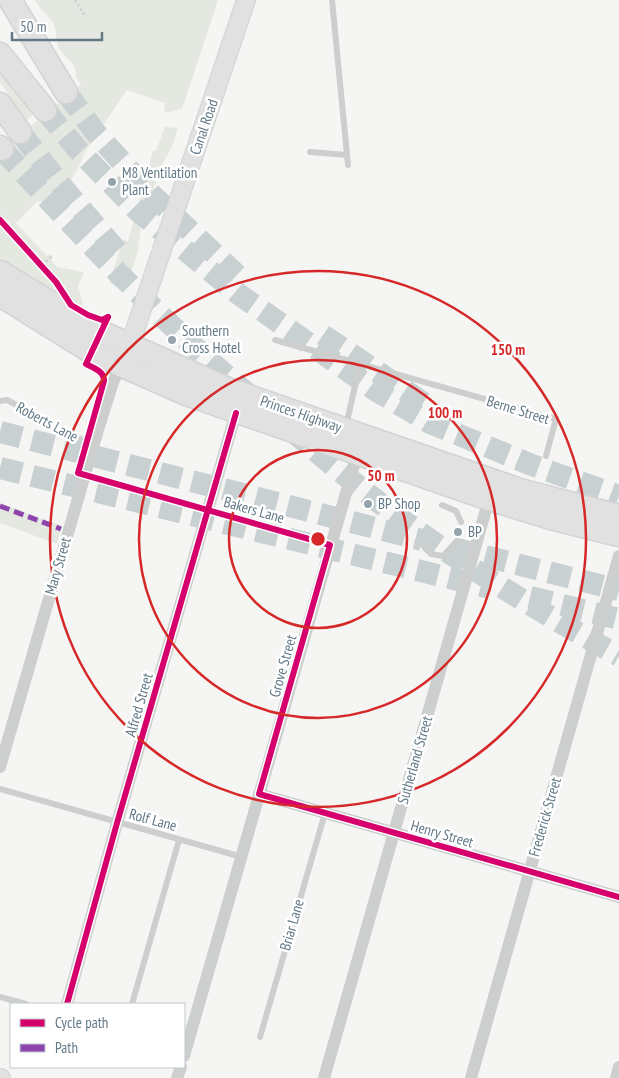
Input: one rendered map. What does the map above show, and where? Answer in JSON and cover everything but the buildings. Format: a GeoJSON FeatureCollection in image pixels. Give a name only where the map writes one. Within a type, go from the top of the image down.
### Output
{"type":"FeatureCollection","features":[{"type":"Feature","properties":{"kind":"highway"},"geometry":{"type":"LineString","coordinates":[[10,0],[66,92]]}},
{"type":"Feature","properties":{"kind":"highway"},"geometry":{"type":"LineString","coordinates":[[0,54],[45,110]]}},
{"type":"Feature","properties":{"kind":"highway"},"geometry":{"type":"LineString","coordinates":[[0,104],[20,132]]}},
{"type":"Feature","properties":{"kind":"highway","name":"Princes Highway"},"geometry":{"type":"LineString","coordinates":[[0,272],[74,318],[220,386],[355,440],[489,500],[619,535]]}},
{"type":"Feature","properties":{"kind":"highway","name":"Princes Highway"},"geometry":{"type":"LineString","coordinates":[[0,295],[91,352],[178,391],[236,413],[355,440],[520,490],[619,516]]}},
{"type":"Feature","properties":{"kind":"main road","name":"Canal Road"},"geometry":{"type":"LineString","coordinates":[[121,366],[130,345],[246,0]]}},
{"type":"Feature","properties":{"kind":"street","name":"Mary Street"},"geometry":{"type":"LineString","coordinates":[[0,767],[113,382],[121,366]]}},
{"type":"Feature","properties":{"kind":"street","name":"Alfred Street"},"geometry":{"type":"LineString","coordinates":[[67,1003],[117,823],[236,413]]}},
{"type":"Feature","properties":{"kind":"street","name":"Grove Street"},"geometry":{"type":"LineString","coordinates":[[185,1049],[242,857],[330,545],[355,440]]}},
{"type":"Feature","properties":{"kind":"street","name":"Sutherland Street"},"geometry":{"type":"LineString","coordinates":[[324,1078],[489,500]]}},
{"type":"Feature","properties":{"kind":"street","name":"Frederick Street"},"geometry":{"type":"LineString","coordinates":[[471,1078],[619,556]]}},
{"type":"Feature","properties":{"kind":"street","name":"Henry Street"},"geometry":{"type":"LineString","coordinates":[[259,794],[619,898]]}},
{"type":"Feature","properties":{"kind":"street"},"geometry":{"type":"LineString","coordinates":[[616,1078],[619,1066]]}},
{"type":"Feature","properties":{"kind":"lane"},"geometry":{"type":"LineString","coordinates":[[332,0],[348,164]]}},
{"type":"Feature","properties":{"kind":"lane"},"geometry":{"type":"LineString","coordinates":[[310,152],[347,155]]}},
{"type":"Feature","properties":{"kind":"lane","name":"Berne Street"},"geometry":{"type":"LineString","coordinates":[[275,340],[556,419],[546,456]]}},
{"type":"Feature","properties":{"kind":"lane"},"geometry":{"type":"LineString","coordinates":[[355,440],[360,364]]}},
{"type":"Feature","properties":{"kind":"lane","name":"Roberts Lane"},"geometry":{"type":"LineString","coordinates":[[0,401],[7,400],[94,446]]}},
{"type":"Feature","properties":{"kind":"lane","name":"Bakers Lane"},"geometry":{"type":"LineString","coordinates":[[85,475],[330,545]]}},
{"type":"Feature","properties":{"kind":"lane"},"geometry":{"type":"LineString","coordinates":[[442,505],[456,511],[461,522]]}},
{"type":"Feature","properties":{"kind":"lane"},"geometry":{"type":"LineString","coordinates":[[424,547],[431,554],[444,556],[456,542]]}},
{"type":"Feature","properties":{"kind":"lane","name":"Rolf Lane"},"geometry":{"type":"LineString","coordinates":[[0,789],[242,857]]}},
{"type":"Feature","properties":{"kind":"lane","name":"Briar Lane"},"geometry":{"type":"LineString","coordinates":[[260,1037],[324,813]]}},
{"type":"Feature","properties":{"kind":"lane"},"geometry":{"type":"LineString","coordinates":[[132,1003],[179,840]]}},
{"type":"Feature","properties":{"kind":"lane"},"geometry":{"type":"LineString","coordinates":[[0,997],[22,1003]]}},
{"type":"Feature","properties":{"kind":"path"},"geometry":{"type":"LineString","coordinates":[[75,0],[85,16]]}},
{"type":"Feature","properties":{"kind":"path"},"geometry":{"type":"LineString","coordinates":[[36,259],[44,268],[52,256]]}},
{"type":"Feature","properties":{"kind":"shaded area"},"geometry":{"type":"Polygon","coordinates":[[[35,0],[218,0],[182,109],[164,113],[165,103],[127,90],[85,152],[61,199],[36,202],[16,223],[47,256],[50,254],[53,257],[51,260],[57,267],[84,272],[78,286],[83,303],[81,307],[52,292],[0,259],[0,152],[81,84],[76,78],[73,64],[59,48],[54,24],[35,0]]]}},
{"type":"Feature","properties":{"kind":"shaded area"},"geometry":{"type":"Polygon","coordinates":[[[0,73],[32,113],[32,116],[26,121],[0,82],[0,73]]]}},
{"type":"Feature","properties":{"kind":"shaded area"},"geometry":{"type":"Polygon","coordinates":[[[165,127],[178,128],[171,149],[161,166],[141,226],[138,251],[125,291],[109,283],[123,240],[128,241],[153,151],[156,151],[165,127]]]}},
{"type":"Feature","properties":{"kind":"shaded area"},"geometry":{"type":"Polygon","coordinates":[[[0,503],[62,526],[57,544],[0,523],[0,503]]]}},
{"type":"Feature","properties":{"kind":"tunnel"},"geometry":{"type":"LineString","coordinates":[[66,92],[95,132],[149,192],[237,275]]}},
{"type":"Feature","properties":{"kind":"tunnel"},"geometry":{"type":"LineString","coordinates":[[45,110],[79,151],[138,211],[237,293],[375,390],[430,423],[532,465],[619,496]]}},
{"type":"Feature","properties":{"kind":"tunnel"},"geometry":{"type":"LineString","coordinates":[[20,132],[59,183],[117,251]]}},
{"type":"Feature","properties":{"kind":"tunnel"},"geometry":{"type":"LineString","coordinates":[[2,149],[152,307],[249,395]]}},
{"type":"Feature","properties":{"kind":"tunnel"},"geometry":{"type":"LineString","coordinates":[[323,335],[425,404]]}},
{"type":"Feature","properties":{"kind":"tunnel"},"geometry":{"type":"LineString","coordinates":[[291,430],[371,497],[446,551],[519,598],[619,656]]}},
{"type":"Feature","properties":{"kind":"tunnel"},"geometry":{"type":"LineString","coordinates":[[0,432],[422,540]]}},
{"type":"Feature","properties":{"kind":"tunnel"},"geometry":{"type":"LineString","coordinates":[[0,468],[490,588]]}},
{"type":"Feature","properties":{"kind":"tunnel"},"geometry":{"type":"LineString","coordinates":[[453,548],[619,590]]}},
{"type":"Feature","properties":{"kind":"tunnel"},"geometry":{"type":"LineString","coordinates":[[530,597],[619,619]]}},
{"type":"Feature","properties":{"kind":"marked path"},"geometry":{"type":"LineString","coordinates":[[0,506],[61,529]]}},
{"type":"Feature","properties":{"kind":"cycle path"},"geometry":{"type":"LineString","coordinates":[[0,220],[56,282],[71,305],[88,315],[102,320],[108,317]]}},
{"type":"Feature","properties":{"kind":"cycle path"},"geometry":{"type":"LineString","coordinates":[[108,317],[86,364],[100,372],[104,381],[78,473],[330,545],[259,794],[619,897]]}},
{"type":"Feature","properties":{"kind":"cycle path"},"geometry":{"type":"LineString","coordinates":[[67,1003],[117,823],[236,413]]}},
{"type":"Feature","properties":{"kind":"place","name":"M8 Ventilation Plant"},"geometry":{"type":"Point","coordinates":[112,182]}},
{"type":"Feature","properties":{"kind":"place","name":"Southern Cross Hotel"},"geometry":{"type":"Point","coordinates":[172,340]}},
{"type":"Feature","properties":{"kind":"place","name":"BP Shop"},"geometry":{"type":"Point","coordinates":[368,504]}},
{"type":"Feature","properties":{"kind":"place","name":"BP"},"geometry":{"type":"Point","coordinates":[458,532]}}]}
